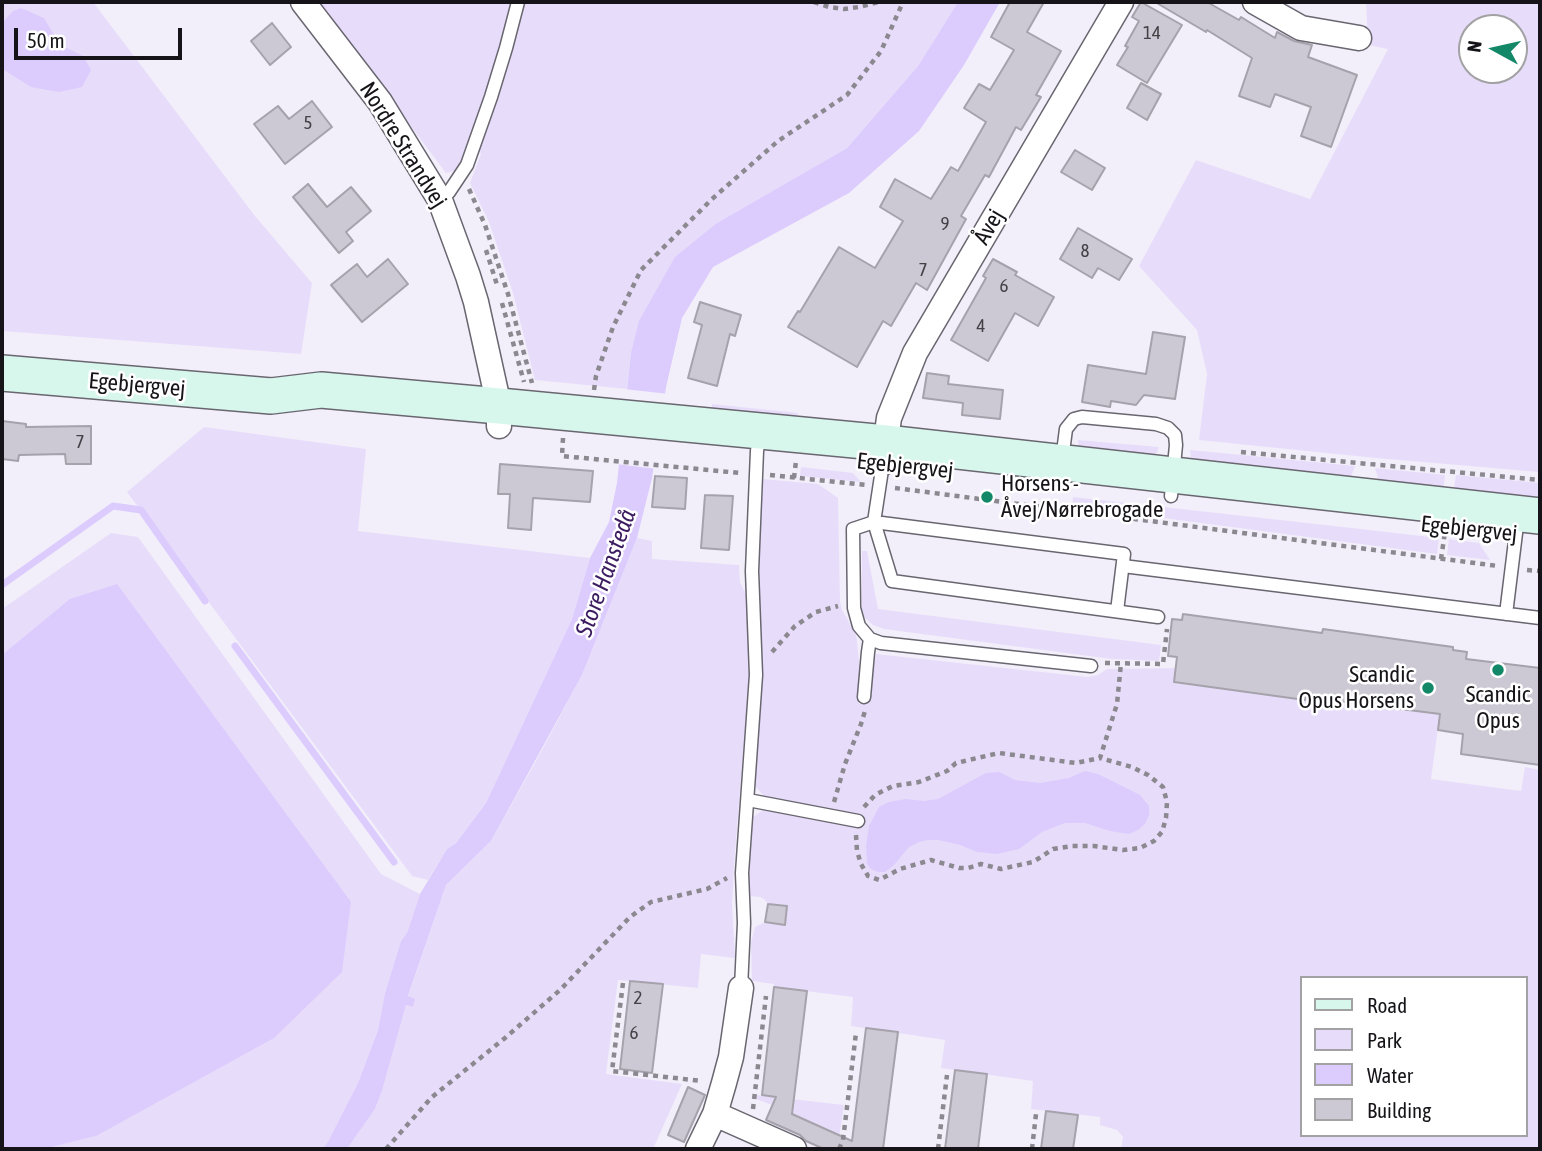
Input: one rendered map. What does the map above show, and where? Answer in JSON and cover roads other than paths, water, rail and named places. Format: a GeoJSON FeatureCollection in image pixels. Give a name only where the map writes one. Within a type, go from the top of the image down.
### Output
{"type":"FeatureCollection","features":[{"type":"Feature","properties":{"kind":"street","name":"Nordre Strandvej"},"geometry":{"type":"LineString","coordinates":[[303,2],[380,102],[440,200],[476,302],[499,416]]}},
{"type":"Feature","properties":{"kind":"street","name":"Åvej"},"geometry":{"type":"LineString","coordinates":[[882,464],[889,418],[915,353],[1121,2]]}},
{"type":"Feature","properties":{"kind":"street"},"geometry":{"type":"LineString","coordinates":[[1255,2],[1301,28],[1359,38]]}},
{"type":"Feature","properties":{"kind":"street","name":"Egebjergvej"},"geometry":{"type":"LineString","coordinates":[[2,373],[271,396],[321,390],[499,416],[595,414],[676,444],[882,464],[1060,473],[1172,485],[1525,533]]}},
{"type":"Feature","properties":{"kind":"street"},"geometry":{"type":"LineString","coordinates":[[698,1149],[715,1114],[731,1057],[741,988]]}},
{"type":"Feature","properties":{"kind":"street"},"geometry":{"type":"LineString","coordinates":[[715,1114],[793,1149]]}},
{"type":"Feature","properties":{"kind":"lane"},"geometry":{"type":"LineString","coordinates":[[440,200],[449,192],[467,165],[491,97],[517,2]]}},
{"type":"Feature","properties":{"kind":"lane"},"geometry":{"type":"LineString","coordinates":[[1060,473],[1066,429],[1074,419],[1082,417],[1156,424],[1168,428],[1175,435],[1172,485]]}},
{"type":"Feature","properties":{"kind":"lane"},"geometry":{"type":"LineString","coordinates":[[741,988],[744,923],[742,873],[756,676],[752,571],[758,452]]}},
{"type":"Feature","properties":{"kind":"lane"},"geometry":{"type":"LineString","coordinates":[[882,464],[874,522],[892,581],[1158,617]]}},
{"type":"Feature","properties":{"kind":"lane"},"geometry":{"type":"LineString","coordinates":[[1091,666],[881,643],[870,639],[859,626],[853,602],[853,529],[874,522],[1124,554],[1117,611]]}},
{"type":"Feature","properties":{"kind":"lane"},"geometry":{"type":"LineString","coordinates":[[1506,614],[1525,533]]}},
{"type":"Feature","properties":{"kind":"lane"},"geometry":{"type":"LineString","coordinates":[[1123,566],[1540,618]]}},
{"type":"Feature","properties":{"kind":"lane"},"geometry":{"type":"LineString","coordinates":[[864,697],[870,639]]}},
{"type":"Feature","properties":{"kind":"lane"},"geometry":{"type":"LineString","coordinates":[[748,800],[858,821]]}},
{"type":"Feature","properties":{"kind":"water","name":"Store Hanstedå"},"geometry":{"type":"Polygon","coordinates":[[[958,2],[1000,2],[964,65],[919,131],[849,193],[713,267],[682,318],[666,387],[652,478],[637,538],[582,675],[491,841],[446,885],[408,996],[415,999],[413,1007],[406,1005],[375,1109],[347,1149],[323,1149],[358,1083],[378,1030],[385,993],[401,941],[407,933],[420,894],[447,849],[456,843],[486,803],[572,619],[590,558],[609,522],[617,483],[631,353],[639,321],[675,257],[717,223],[847,148],[918,66],[958,2]]]}},
{"type":"Feature","properties":{"kind":"water"},"geometry":{"type":"Polygon","coordinates":[[[21,8],[44,18],[65,47],[83,56],[91,70],[82,87],[59,92],[31,87],[4,70],[2,23],[13,11],[21,8]]]}},
{"type":"Feature","properties":{"kind":"water"},"geometry":{"type":"Polygon","coordinates":[[[117,584],[351,902],[342,972],[274,1038],[96,1136],[44,1149],[2,1149],[2,655],[70,599],[117,584]]]}},
{"type":"Feature","properties":{"kind":"water"},"geometry":{"type":"Polygon","coordinates":[[[1085,771],[1098,774],[1140,795],[1149,806],[1145,824],[1129,834],[1085,823],[1065,823],[1042,832],[1019,849],[997,854],[977,852],[939,840],[928,840],[909,847],[885,872],[871,869],[867,864],[869,826],[879,807],[889,802],[938,799],[986,773],[999,772],[1015,780],[1040,783],[1069,778],[1085,771]]]}},
{"type":"Feature","properties":{"kind":"waterway"},"geometry":{"type":"LineString","coordinates":[[2,585],[113,506],[141,510],[205,601]]}},
{"type":"Feature","properties":{"kind":"waterway"},"geometry":{"type":"LineString","coordinates":[[235,646],[394,862]]}},
{"type":"Feature","properties":{"kind":"place","name":"Horsens - Åvej/Nørrebrogade"},"geometry":{"type":"Point","coordinates":[987,497]}},
{"type":"Feature","properties":{"kind":"place","name":"Scandic Opus"},"geometry":{"type":"Point","coordinates":[1498,670]}},
{"type":"Feature","properties":{"kind":"place","name":"Scandic Opus Horsens"},"geometry":{"type":"Point","coordinates":[1428,688]}}]}
